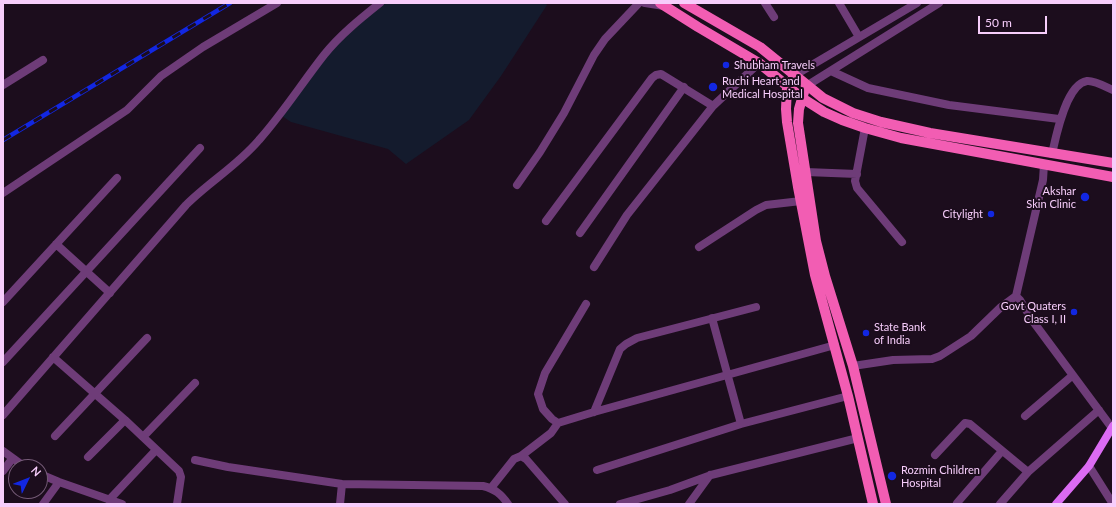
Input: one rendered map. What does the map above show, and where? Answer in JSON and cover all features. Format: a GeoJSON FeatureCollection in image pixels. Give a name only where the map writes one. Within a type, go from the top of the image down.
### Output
{"type":"FeatureCollection","features":[{"type":"Feature","properties":{"kind":"main road"},"geometry":{"type":"LineString","coordinates":[[684,3],[760,47],[823,98],[853,113],[881,122],[930,133],[1113,163]]}},
{"type":"Feature","properties":{"kind":"main road"},"geometry":{"type":"LineString","coordinates":[[662,5],[759,63],[802,98],[824,112],[842,120],[901,138],[1113,177]]}},
{"type":"Feature","properties":{"kind":"main road"},"geometry":{"type":"LineString","coordinates":[[795,75],[787,87],[787,122],[801,201],[815,274],[836,344],[873,504]]}},
{"type":"Feature","properties":{"kind":"main road"},"geometry":{"type":"LineString","coordinates":[[808,85],[798,108],[798,123],[816,241],[825,276],[853,366],[886,504]]}},
{"type":"Feature","properties":{"kind":"main road"},"geometry":{"type":"LineString","coordinates":[[1056,504],[1089,466],[1113,427]]}},
{"type":"Feature","properties":{"kind":"street"},"geometry":{"type":"LineString","coordinates":[[3,193],[127,110],[161,76],[197,51],[277,3]]}},
{"type":"Feature","properties":{"kind":"street"},"geometry":{"type":"LineString","coordinates":[[3,415],[190,201],[244,157],[259,140],[324,55],[346,30],[380,3]]}},
{"type":"Feature","properties":{"kind":"street"},"geometry":{"type":"LineString","coordinates":[[517,185],[540,152],[564,113],[594,55],[605,39],[639,3]]}},
{"type":"Feature","properties":{"kind":"street"},"geometry":{"type":"LineString","coordinates":[[645,3],[662,5]]}},
{"type":"Feature","properties":{"kind":"street"},"geometry":{"type":"LineString","coordinates":[[765,3],[774,17]]}},
{"type":"Feature","properties":{"kind":"street"},"geometry":{"type":"LineString","coordinates":[[839,3],[859,37]]}},
{"type":"Feature","properties":{"kind":"street"},"geometry":{"type":"LineString","coordinates":[[795,75],[917,3]]}},
{"type":"Feature","properties":{"kind":"street"},"geometry":{"type":"LineString","coordinates":[[808,85],[939,3]]}},
{"type":"Feature","properties":{"kind":"street"},"geometry":{"type":"LineString","coordinates":[[3,85],[43,60]]}},
{"type":"Feature","properties":{"kind":"street"},"geometry":{"type":"LineString","coordinates":[[594,267],[628,214],[713,106],[759,63]]}},
{"type":"Feature","properties":{"kind":"street"},"geometry":{"type":"LineString","coordinates":[[831,71],[868,88],[949,106],[1060,119]]}},
{"type":"Feature","properties":{"kind":"street"},"geometry":{"type":"LineString","coordinates":[[546,221],[652,78],[656,75],[662,74],[713,106]]}},
{"type":"Feature","properties":{"kind":"street"},"geometry":{"type":"LineString","coordinates":[[1052,154],[1060,119],[1068,99],[1079,84],[1089,81],[1113,90]]}},
{"type":"Feature","properties":{"kind":"street"},"geometry":{"type":"LineString","coordinates":[[580,233],[684,87]]}},
{"type":"Feature","properties":{"kind":"street"},"geometry":{"type":"LineString","coordinates":[[866,128],[857,174],[857,188],[902,242]]}},
{"type":"Feature","properties":{"kind":"street"},"geometry":{"type":"LineString","coordinates":[[3,362],[200,148]]}},
{"type":"Feature","properties":{"kind":"street"},"geometry":{"type":"LineString","coordinates":[[853,366],[893,360],[932,359],[940,356],[971,336],[1016,296],[1043,180],[1044,164]]}},
{"type":"Feature","properties":{"kind":"street"},"geometry":{"type":"LineString","coordinates":[[806,172],[857,174]]}},
{"type":"Feature","properties":{"kind":"street"},"geometry":{"type":"LineString","coordinates":[[3,302],[117,178]]}},
{"type":"Feature","properties":{"kind":"street"},"geometry":{"type":"LineString","coordinates":[[699,247],[766,205],[801,201]]}},
{"type":"Feature","properties":{"kind":"street"},"geometry":{"type":"LineString","coordinates":[[56,244],[110,293]]}},
{"type":"Feature","properties":{"kind":"street"},"geometry":{"type":"LineString","coordinates":[[1016,296],[1098,410],[1113,427]]}},
{"type":"Feature","properties":{"kind":"street"},"geometry":{"type":"LineString","coordinates":[[558,424],[543,409],[538,394],[545,373],[586,304]]}},
{"type":"Feature","properties":{"kind":"street"},"geometry":{"type":"LineString","coordinates":[[594,412],[620,349],[626,344],[637,338],[756,307]]}},
{"type":"Feature","properties":{"kind":"street"},"geometry":{"type":"LineString","coordinates":[[712,318],[741,424]]}},
{"type":"Feature","properties":{"kind":"street"},"geometry":{"type":"LineString","coordinates":[[55,436],[147,338]]}},
{"type":"Feature","properties":{"kind":"street"},"geometry":{"type":"LineString","coordinates":[[492,488],[514,458],[520,456],[551,433],[558,424],[594,412],[836,344]]}},
{"type":"Feature","properties":{"kind":"street"},"geometry":{"type":"LineString","coordinates":[[53,357],[175,466],[181,474],[177,504]]}},
{"type":"Feature","properties":{"kind":"street"},"geometry":{"type":"LineString","coordinates":[[1025,416],[1073,375]]}},
{"type":"Feature","properties":{"kind":"street"},"geometry":{"type":"LineString","coordinates":[[143,438],[195,383]]}},
{"type":"Feature","properties":{"kind":"street"},"geometry":{"type":"LineString","coordinates":[[597,470],[741,424],[848,396]]}},
{"type":"Feature","properties":{"kind":"street"},"geometry":{"type":"LineString","coordinates":[[1000,504],[1028,472],[1098,410]]}},
{"type":"Feature","properties":{"kind":"street"},"geometry":{"type":"LineString","coordinates":[[88,457],[125,420]]}},
{"type":"Feature","properties":{"kind":"street"},"geometry":{"type":"LineString","coordinates":[[935,455],[965,423],[970,424],[1028,472]]}},
{"type":"Feature","properties":{"kind":"street"},"geometry":{"type":"LineString","coordinates":[[620,504],[670,490],[711,475],[858,438]]}},
{"type":"Feature","properties":{"kind":"street"},"geometry":{"type":"LineString","coordinates":[[48,477],[116,503],[156,450]]}},
{"type":"Feature","properties":{"kind":"street"},"geometry":{"type":"LineString","coordinates":[[3,451],[12,459]]}},
{"type":"Feature","properties":{"kind":"street"},"geometry":{"type":"LineString","coordinates":[[957,503],[1002,451]]}},
{"type":"Feature","properties":{"kind":"street"},"geometry":{"type":"LineString","coordinates":[[520,456],[526,459],[565,504]]}},
{"type":"Feature","properties":{"kind":"street"},"geometry":{"type":"LineString","coordinates":[[195,460],[228,467],[342,484],[483,486],[492,488],[501,495],[508,504]]}},
{"type":"Feature","properties":{"kind":"street"},"geometry":{"type":"LineString","coordinates":[[1089,466],[1113,504]]}},
{"type":"Feature","properties":{"kind":"street"},"geometry":{"type":"LineString","coordinates":[[689,504],[711,475]]}},
{"type":"Feature","properties":{"kind":"street"},"geometry":{"type":"LineString","coordinates":[[42,504],[59,482]]}},
{"type":"Feature","properties":{"kind":"street"},"geometry":{"type":"LineString","coordinates":[[340,504],[342,484]]}},
{"type":"Feature","properties":{"kind":"shaded area"},"geometry":{"type":"Polygon","coordinates":[[[380,3],[545,3],[547,5],[501,76],[469,120],[406,164],[388,149],[291,122],[282,116],[340,39],[380,3]]]}},
{"type":"Feature","properties":{"kind":"railway"},"geometry":{"type":"LineString","coordinates":[[3,140],[230,3]]}},
{"type":"Feature","properties":{"kind":"place","name":"Shubham Travels"},"geometry":{"type":"Point","coordinates":[726,65]}},
{"type":"Feature","properties":{"kind":"place","name":"Ruchi Heart and Medical Hospital"},"geometry":{"type":"Point","coordinates":[713,87]}},
{"type":"Feature","properties":{"kind":"place","name":"Akshar Skin Clinic"},"geometry":{"type":"Point","coordinates":[1085,197]}},
{"type":"Feature","properties":{"kind":"place","name":"Citylight"},"geometry":{"type":"Point","coordinates":[991,214]}},
{"type":"Feature","properties":{"kind":"place","name":"Govt Quaters Class I, II"},"geometry":{"type":"Point","coordinates":[1074,312]}},
{"type":"Feature","properties":{"kind":"place","name":"State Bank of India"},"geometry":{"type":"Point","coordinates":[866,333]}},
{"type":"Feature","properties":{"kind":"place","name":"Rozmin Children Hospital"},"geometry":{"type":"Point","coordinates":[892,476]}}]}
